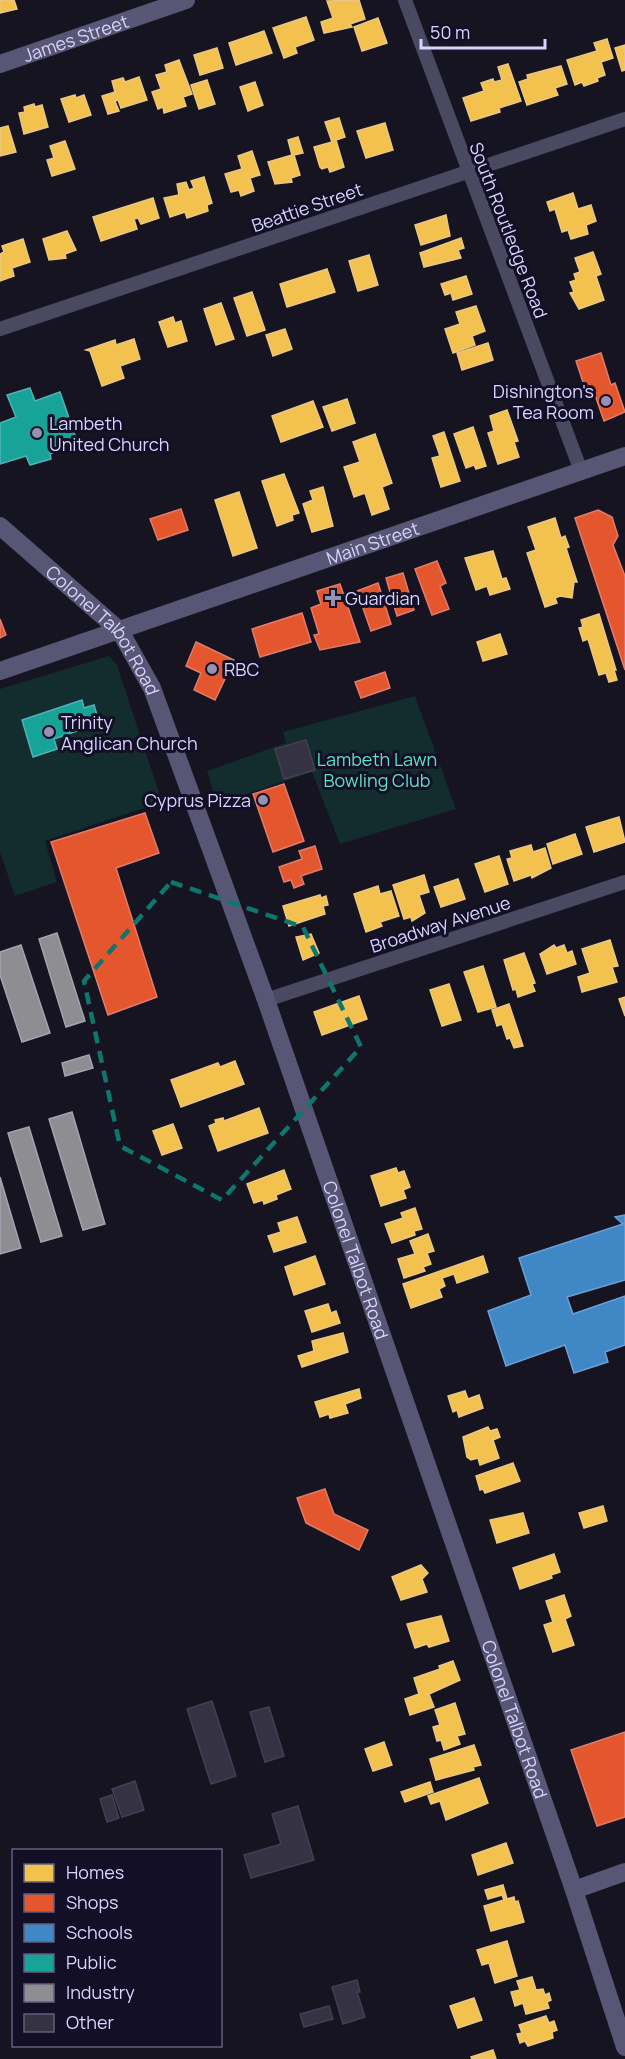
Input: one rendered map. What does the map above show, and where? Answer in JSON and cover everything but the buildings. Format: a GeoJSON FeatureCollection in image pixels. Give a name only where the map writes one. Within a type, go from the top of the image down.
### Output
{"type":"FeatureCollection","features":[{"type":"Feature","properties":{"kind":"main road","name":"James Street"},"geometry":{"type":"LineString","coordinates":[[0,64],[186,0]]}},
{"type":"Feature","properties":{"kind":"main road","name":"Main Street"},"geometry":{"type":"LineString","coordinates":[[0,671],[625,456]]}},
{"type":"Feature","properties":{"kind":"main road","name":"Colonel Talbot Road"},"geometry":{"type":"LineString","coordinates":[[0,526],[120,631],[152,688],[266,1000],[574,1890],[625,2047]]}},
{"type":"Feature","properties":{"kind":"main road"},"geometry":{"type":"LineString","coordinates":[[574,1890],[625,1872]]}},
{"type":"Feature","properties":{"kind":"street","name":"South Routledge Road"},"geometry":{"type":"LineString","coordinates":[[405,0],[581,471]]}},
{"type":"Feature","properties":{"kind":"street","name":"Beattie Street"},"geometry":{"type":"LineString","coordinates":[[0,329],[625,119]]}},
{"type":"Feature","properties":{"kind":"street","name":"Broadway Avenue"},"geometry":{"type":"LineString","coordinates":[[266,1000],[625,882]]}},
{"type":"Feature","properties":{"kind":"highlighted area"},"geometry":{"type":"Polygon","coordinates":[[[171,882],[303,927],[361,1047],[222,1200],[120,1146],[84,981],[171,882]]]}},
{"type":"Feature","properties":{"kind":"green space"},"geometry":{"type":"Polygon","coordinates":[[[109,656],[117,665],[162,802],[45,841],[57,882],[15,896],[0,852],[0,689],[109,656]]]}},
{"type":"Feature","properties":{"kind":"green space","name":"Lambeth Lawn Bowling Club"},"geometry":{"type":"Polygon","coordinates":[[[415,696],[456,809],[340,844],[312,772],[217,804],[207,771],[286,743],[283,732],[415,696]]]}},
{"type":"Feature","properties":{"kind":"place","name":"Dishington's Tea Room"},"geometry":{"type":"Point","coordinates":[606,401]}},
{"type":"Feature","properties":{"kind":"place","name":"Lambeth United Church"},"geometry":{"type":"Point","coordinates":[37,433]}},
{"type":"Feature","properties":{"kind":"place","name":"Guardian"},"geometry":{"type":"Point","coordinates":[333,598]}},
{"type":"Feature","properties":{"kind":"place","name":"RBC"},"geometry":{"type":"Point","coordinates":[212,669]}},
{"type":"Feature","properties":{"kind":"place","name":"Trinity Anglican Church"},"geometry":{"type":"Point","coordinates":[49,732]}},
{"type":"Feature","properties":{"kind":"place","name":"Cyprus Pizza"},"geometry":{"type":"Point","coordinates":[263,800]}}]}
